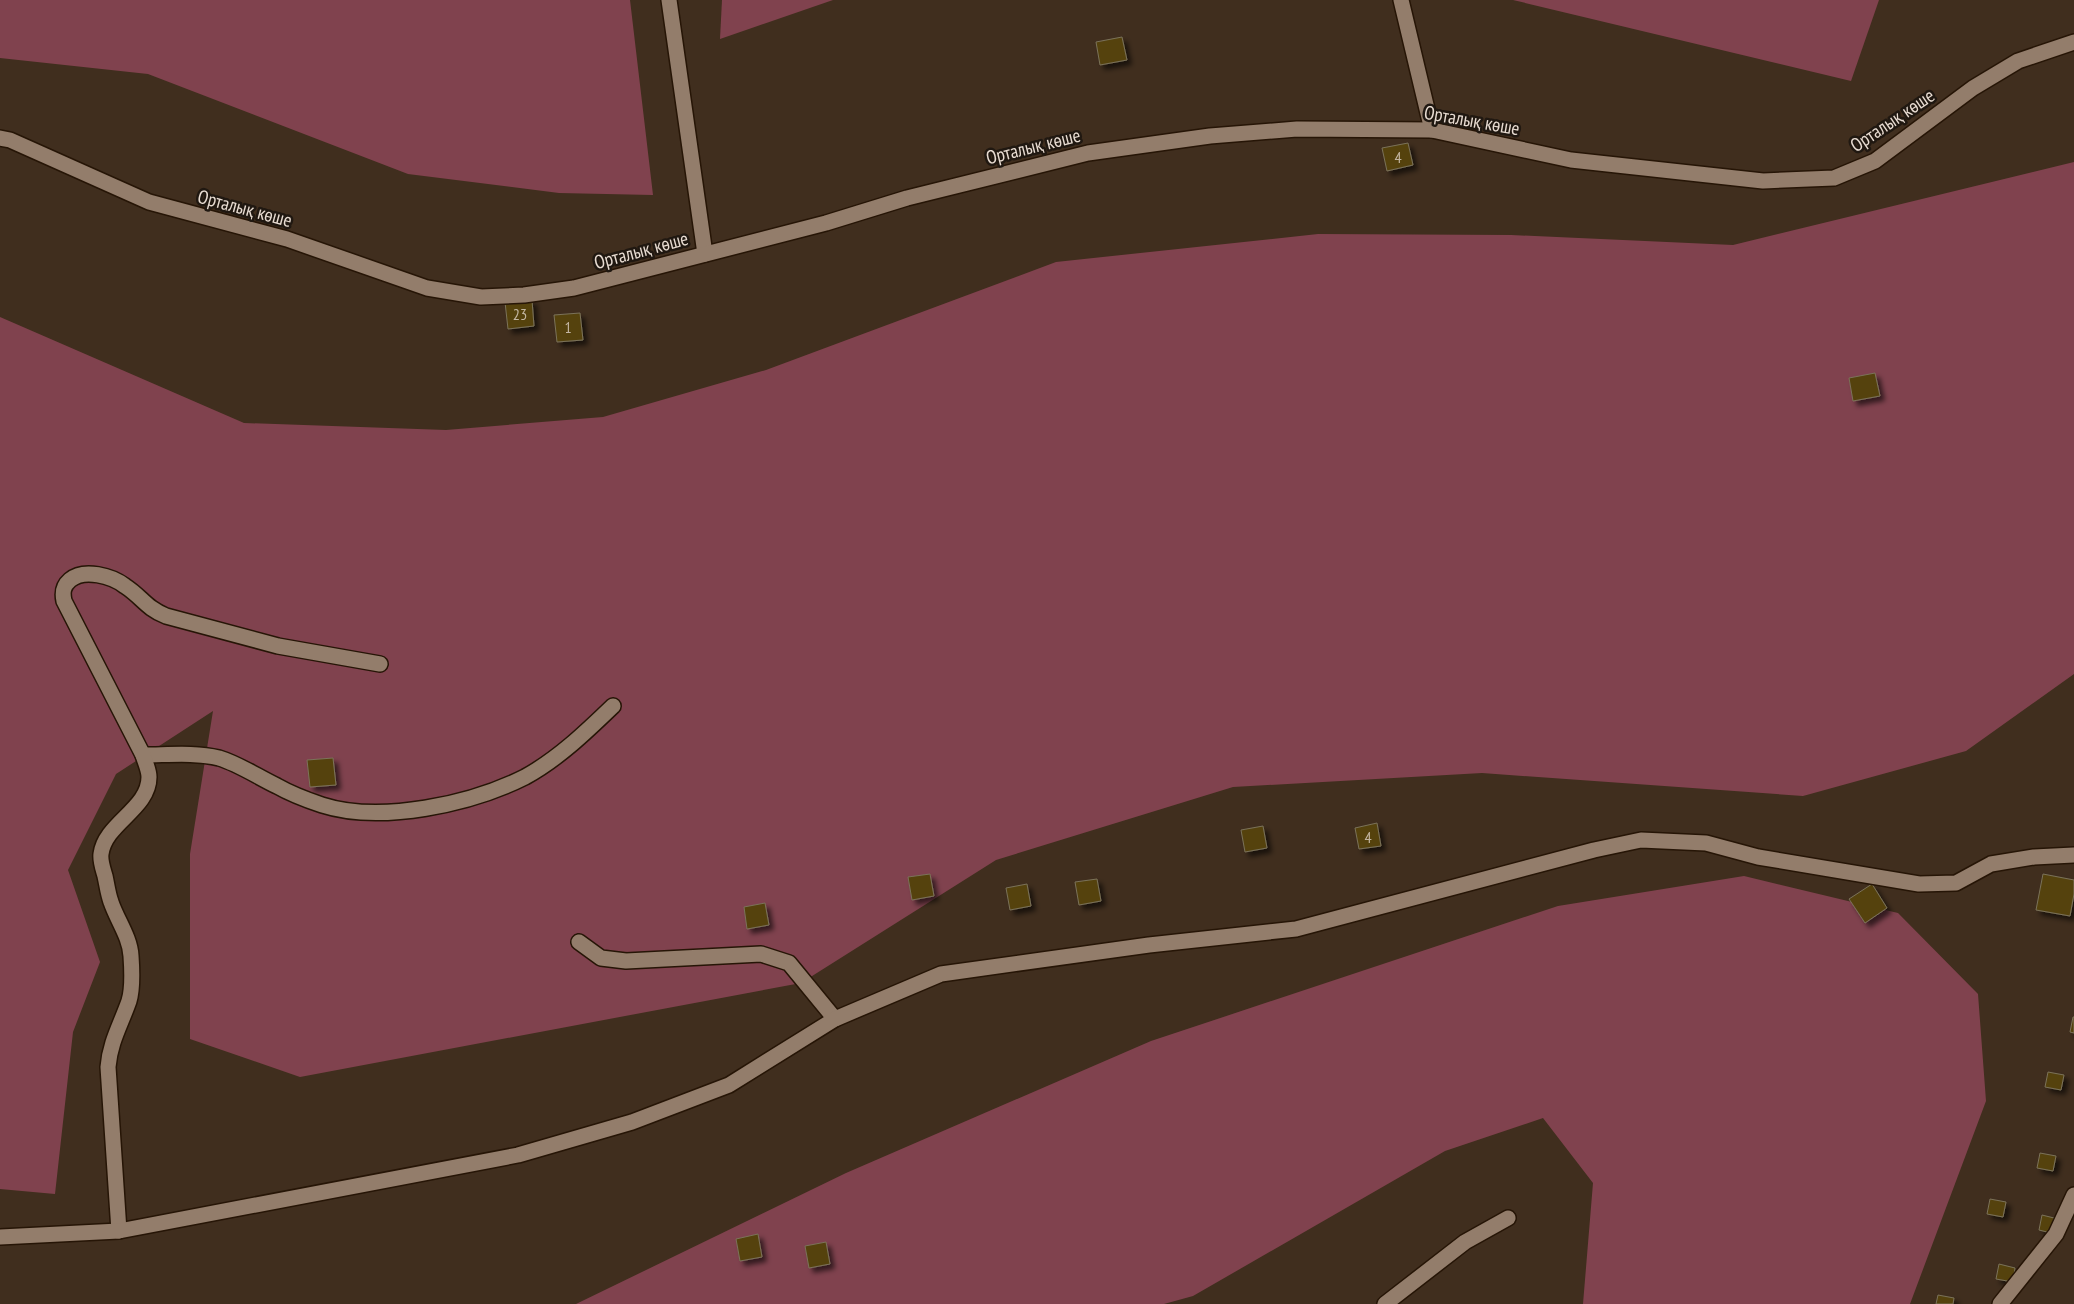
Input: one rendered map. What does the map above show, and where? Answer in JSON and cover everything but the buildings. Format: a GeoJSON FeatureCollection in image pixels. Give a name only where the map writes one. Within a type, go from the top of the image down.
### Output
{"type":"FeatureCollection","features":[{"type":"Feature","properties":{"kind":"street"},"geometry":{"type":"LineString","coordinates":[[669,0],[705,254]]}},
{"type":"Feature","properties":{"kind":"street"},"geometry":{"type":"LineString","coordinates":[[1401,0],[1432,130]]}},
{"type":"Feature","properties":{"kind":"street","name":"Орталық көше"},"geometry":{"type":"LineString","coordinates":[[0,138],[10,140],[149,202],[287,239],[427,288],[481,297],[574,288],[826,223],[907,198],[1088,153],[1210,136],[1297,129],[1432,130],[1571,160],[1764,181],[1834,178],[1875,161],[1974,88],[2018,61],[2074,42]]}},
{"type":"Feature","properties":{"kind":"street"},"geometry":{"type":"LineString","coordinates":[[120,1231],[108,1067],[114,1035],[129,1000],[132,962],[128,940],[111,903],[101,854],[112,832],[138,803],[148,786],[149,776],[143,755],[64,601],[62,592],[66,583],[72,577],[88,573],[118,582],[134,592],[150,609],[166,616],[278,646],[380,664]]}},
{"type":"Feature","properties":{"kind":"street"},"geometry":{"type":"LineString","coordinates":[[143,755],[205,755],[231,762],[278,787],[325,806],[370,812],[398,812],[473,798],[525,777],[554,758],[582,736],[613,706]]}},
{"type":"Feature","properties":{"kind":"street"},"geometry":{"type":"LineString","coordinates":[[0,1237],[120,1231],[518,1155],[632,1122],[729,1084],[835,1019],[941,974],[1296,928],[1594,850],[1641,840],[1706,843],[1758,857],[1919,884],[1956,883],[1991,864],[2034,857],[2074,854]]}},
{"type":"Feature","properties":{"kind":"street"},"geometry":{"type":"LineString","coordinates":[[579,942],[601,958],[626,961],[761,954],[789,963],[835,1019]]}},
{"type":"Feature","properties":{"kind":"street"},"geometry":{"type":"LineString","coordinates":[[2000,1304],[2056,1234],[2074,1195]]}},
{"type":"Feature","properties":{"kind":"street"},"geometry":{"type":"LineString","coordinates":[[1385,1304],[1465,1242],[1508,1218]]}},
{"type":"Feature","properties":{"kind":"shaded area"},"geometry":{"type":"Polygon","coordinates":[[[0,0],[630,0],[653,195],[559,193],[408,174],[148,74],[0,58],[0,0]]]}},
{"type":"Feature","properties":{"kind":"shaded area"},"geometry":{"type":"Polygon","coordinates":[[[722,0],[833,0],[720,39],[722,0]]]}},
{"type":"Feature","properties":{"kind":"shaded area"},"geometry":{"type":"Polygon","coordinates":[[[1513,0],[1879,0],[1851,81],[1513,0]]]}},
{"type":"Feature","properties":{"kind":"shaded area"},"geometry":{"type":"Polygon","coordinates":[[[2074,162],[2074,674],[1966,751],[1803,796],[1482,773],[1233,787],[996,860],[801,983],[300,1077],[190,1039],[190,854],[213,711],[116,774],[68,870],[100,962],[73,1032],[55,1194],[0,1189],[0,317],[244,423],[446,430],[603,417],[766,370],[1056,262],[1318,234],[1511,235],[1733,245],[2074,162]]]}},
{"type":"Feature","properties":{"kind":"shaded area"},"geometry":{"type":"Polygon","coordinates":[[[1744,876],[1898,913],[1978,994],[1986,1101],[1910,1304],[1583,1304],[1593,1183],[1543,1118],[1445,1151],[1193,1296],[1164,1304],[576,1304],[846,1173],[1151,1041],[1558,906],[1744,876]]]}}]}
